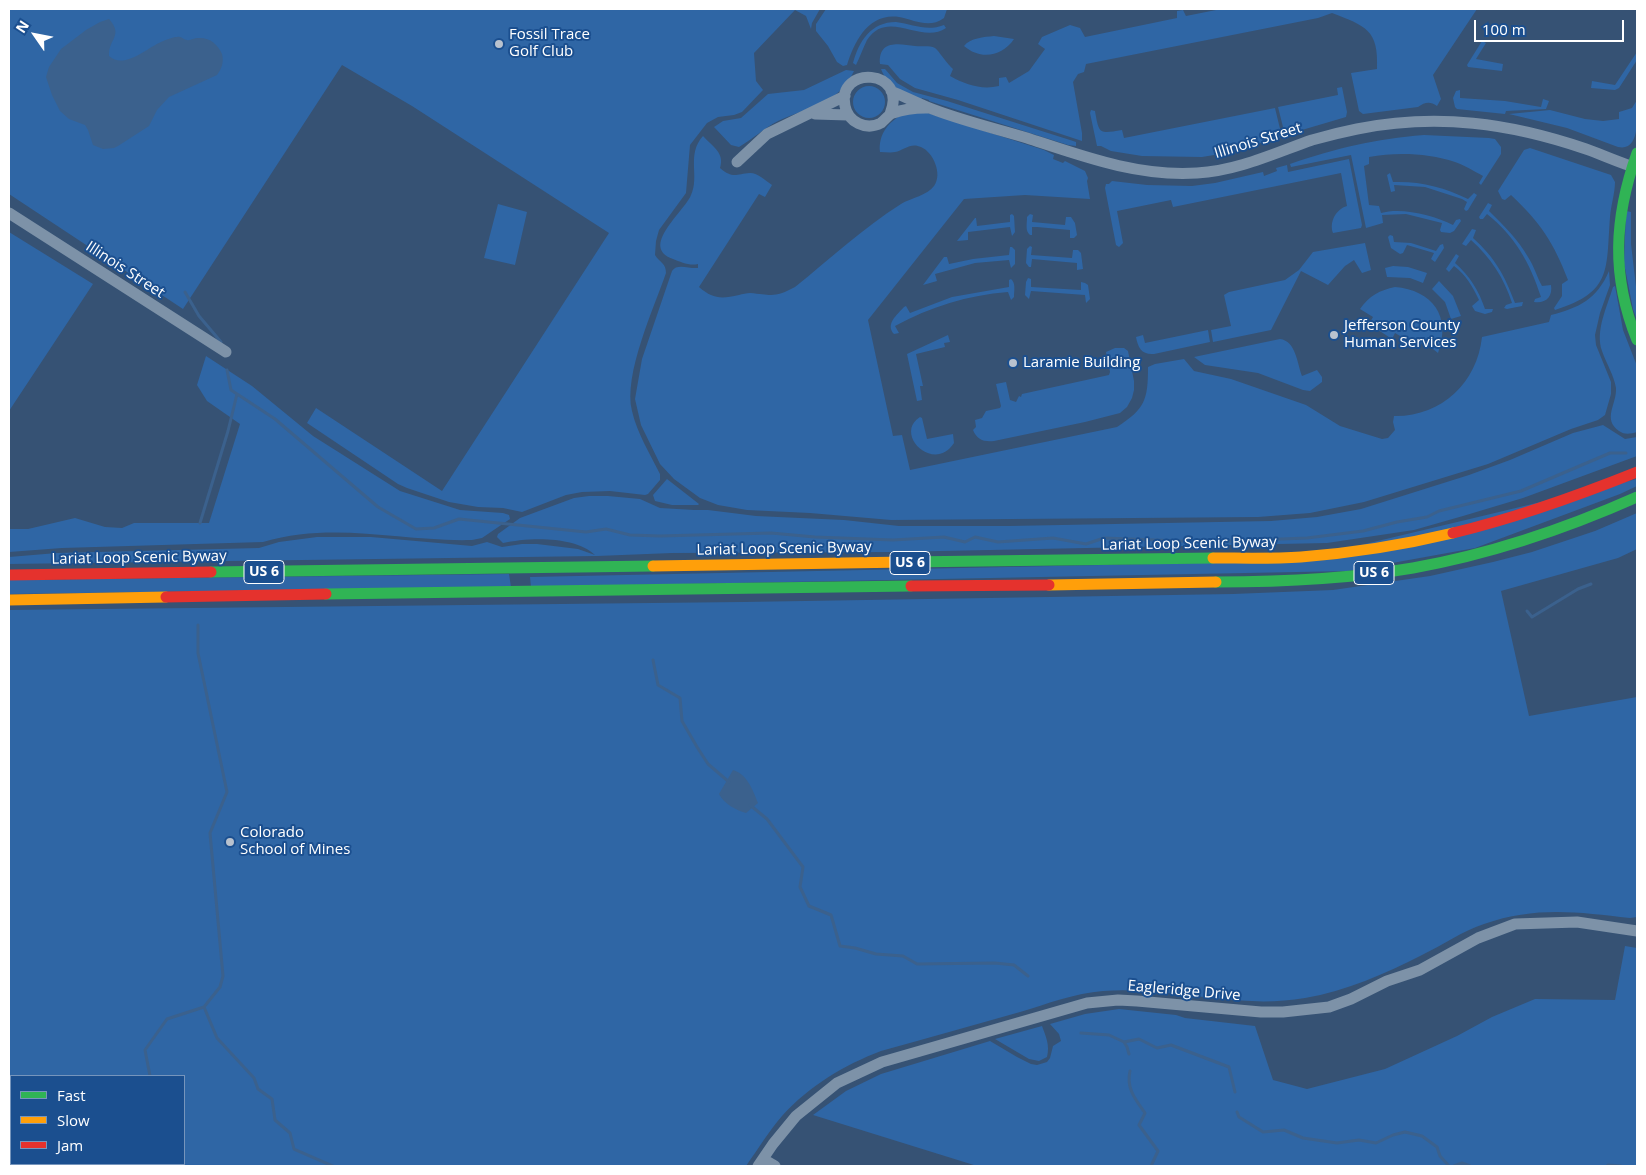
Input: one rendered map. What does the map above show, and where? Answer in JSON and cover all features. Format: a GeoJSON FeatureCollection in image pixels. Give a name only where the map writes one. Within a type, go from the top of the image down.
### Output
{"type":"FeatureCollection","features":[{"type":"Feature","properties":{"kind":"main road"},"geometry":{"type":"LineString","coordinates":[[1637,153],[1622,205],[1618,246],[1624,300],[1637,340]]}},
{"type":"Feature","properties":{"kind":"main road","name":"Lariat Loop Scenic Byway"},"geometry":{"type":"LineString","coordinates":[[9,600],[520,580],[1337,554],[1412,543],[1485,526],[1530,513],[1637,472]]}},
{"type":"Feature","properties":{"kind":"main road","name":"Lariat Loop Scenic Byway"},"geometry":{"type":"LineString","coordinates":[[9,575],[520,580],[1252,582],[1338,577],[1416,567],[1492,550],[1567,526],[1637,497]]}},
{"type":"Feature","properties":{"kind":"street"},"geometry":{"type":"LineString","coordinates":[[865,77],[880,79],[892,91],[893,107],[890,114],[879,124],[872,126],[857,123],[848,115],[844,103],[847,89],[852,83],[865,77]]}},
{"type":"Feature","properties":{"kind":"street","name":"Illinois Street"},"geometry":{"type":"LineString","coordinates":[[892,91],[928,108],[1095,160],[1150,172],[1198,173],[1235,166],[1286,151],[1313,140],[1358,129],[1411,121],[1488,124],[1526,131],[1586,149],[1634,167]]}},
{"type":"Feature","properties":{"kind":"street"},"geometry":{"type":"LineString","coordinates":[[737,162],[767,134],[845,96]]}},
{"type":"Feature","properties":{"kind":"street"},"geometry":{"type":"LineString","coordinates":[[890,114],[906,109],[928,108]]}},
{"type":"Feature","properties":{"kind":"street"},"geometry":{"type":"LineString","coordinates":[[811,114],[848,115]]}},
{"type":"Feature","properties":{"kind":"street","name":"Illinois Street"},"geometry":{"type":"LineString","coordinates":[[9,213],[226,352]]}},
{"type":"Feature","properties":{"kind":"street","name":"Eagleridge Drive"},"geometry":{"type":"LineString","coordinates":[[761,1162],[772,1144],[796,1116],[837,1083],[882,1062],[1086,1003],[1118,1000],[1261,1012],[1283,1012],[1328,1007],[1351,999],[1387,981],[1420,970],[1478,938],[1515,924],[1577,922],[1637,930]]}},
{"type":"Feature","properties":{"kind":"street"},"geometry":{"type":"LineString","coordinates":[[761,1162],[775,1166]]}},
{"type":"Feature","properties":{"kind":"shaded area","name":"Fossil Trace Golf Club"},"geometry":{"type":"Polygon","coordinates":[[[9,9],[820,9],[812,23],[811,29],[806,16],[795,10],[754,53],[756,81],[763,90],[742,112],[718,117],[707,123],[690,145],[686,193],[659,230],[655,255],[664,265],[666,273],[641,342],[630,396],[637,427],[660,474],[660,480],[645,495],[610,491],[582,492],[566,495],[522,512],[449,502],[407,488],[398,484],[307,423],[316,408],[442,491],[609,233],[412,106],[342,65],[183,309],[9,194],[9,9]]]}},
{"type":"Feature","properties":{"kind":"shaded area"},"geometry":{"type":"Polygon","coordinates":[[[826,9],[947,9],[944,18],[933,23],[922,23],[899,17],[879,19],[864,30],[854,47],[847,65],[843,66],[837,62],[828,46],[816,31],[816,24],[826,9]]]}},
{"type":"Feature","properties":{"kind":"shaded area"},"geometry":{"type":"Polygon","coordinates":[[[1221,9],[1477,9],[1433,75],[1441,99],[1437,106],[1428,103],[1418,107],[1363,114],[1359,111],[1351,73],[1377,69],[1375,45],[1368,31],[1332,13],[1318,18],[1086,64],[1084,72],[1078,74],[1073,82],[1082,141],[958,100],[915,88],[900,79],[888,65],[880,64],[880,56],[883,50],[891,45],[903,44],[935,48],[953,69],[950,76],[974,86],[993,87],[999,86],[999,78],[1006,77],[1009,83],[1029,71],[1045,49],[1038,44],[1042,37],[1070,25],[1080,28],[1085,37],[1177,18],[1177,11],[1183,10],[1186,16],[1221,9]]]}},
{"type":"Feature","properties":{"kind":"shaded area"},"geometry":{"type":"Polygon","coordinates":[[[109,19],[115,34],[109,50],[109,56],[115,60],[128,59],[170,38],[181,37],[185,40],[202,38],[213,42],[222,54],[223,60],[217,75],[169,97],[157,110],[149,126],[114,148],[103,149],[93,145],[85,125],[69,119],[60,111],[46,77],[49,67],[61,49],[86,30],[109,19]]]}},
{"type":"Feature","properties":{"kind":"shaded area"},"geometry":{"type":"Polygon","coordinates":[[[896,22],[925,28],[944,25],[946,28],[926,33],[885,27],[875,31],[867,40],[856,65],[853,63],[859,47],[867,34],[880,25],[896,22]]]}},
{"type":"Feature","properties":{"kind":"shaded area"},"geometry":{"type":"Polygon","coordinates":[[[994,36],[1014,39],[1003,50],[984,55],[964,46],[982,37],[994,36]]]}},
{"type":"Feature","properties":{"kind":"shaded area"},"geometry":{"type":"Polygon","coordinates":[[[1482,41],[1486,43],[1476,59],[1503,64],[1502,71],[1468,67],[1467,65],[1482,41]]]}},
{"type":"Feature","properties":{"kind":"shaded area"},"geometry":{"type":"Polygon","coordinates":[[[1637,52],[1637,60],[1619,88],[1615,90],[1591,88],[1592,81],[1615,85],[1637,52]]]}},
{"type":"Feature","properties":{"kind":"shaded area"},"geometry":{"type":"Polygon","coordinates":[[[881,69],[885,69],[897,83],[913,92],[1070,140],[1076,142],[1076,146],[929,100],[922,98],[921,100],[892,85],[881,69]]]}},
{"type":"Feature","properties":{"kind":"shaded area"},"geometry":{"type":"Polygon","coordinates":[[[846,70],[854,71],[848,82],[831,98],[778,121],[739,147],[731,145],[714,127],[723,121],[741,118],[768,94],[804,90],[846,70]]]}},
{"type":"Feature","properties":{"kind":"shaded area"},"geometry":{"type":"Polygon","coordinates":[[[869,86],[880,91],[885,102],[880,113],[869,118],[858,113],[853,102],[858,91],[869,86]]]}},
{"type":"Feature","properties":{"kind":"shaded area"},"geometry":{"type":"Polygon","coordinates":[[[1342,87],[1347,112],[1346,117],[1285,135],[1278,107],[1338,95],[1337,88],[1342,87]]]}},
{"type":"Feature","properties":{"kind":"shaded area"},"geometry":{"type":"Polygon","coordinates":[[[1460,90],[1460,98],[1505,101],[1541,107],[1543,99],[1549,101],[1546,109],[1506,111],[1505,114],[1457,109],[1453,98],[1456,91],[1460,90]]]}},
{"type":"Feature","properties":{"kind":"shaded area"},"geometry":{"type":"Polygon","coordinates":[[[1637,100],[1636,131],[1631,144],[1625,147],[1618,147],[1567,128],[1509,114],[1550,110],[1585,119],[1603,121],[1619,119],[1619,112],[1632,108],[1637,100]]]}},
{"type":"Feature","properties":{"kind":"shaded area"},"geometry":{"type":"Polygon","coordinates":[[[1275,108],[1282,137],[1226,153],[1202,157],[1142,156],[1111,151],[1097,146],[1090,113],[1091,110],[1095,111],[1101,131],[1122,130],[1124,138],[1275,108]]]}},
{"type":"Feature","properties":{"kind":"shaded area"},"geometry":{"type":"Polygon","coordinates":[[[905,113],[928,113],[1044,150],[1054,155],[1053,159],[1063,163],[1065,161],[1085,171],[1088,178],[1090,199],[1025,195],[964,199],[868,320],[893,436],[902,435],[910,470],[1117,427],[1134,415],[1143,403],[1146,396],[1148,367],[1184,359],[1194,371],[1231,379],[1306,405],[1340,426],[1382,439],[1388,438],[1395,430],[1394,416],[1411,415],[1427,411],[1441,404],[1454,394],[1473,369],[1479,354],[1482,337],[1549,322],[1551,315],[1586,301],[1599,289],[1609,271],[1610,285],[1600,313],[1595,335],[1596,345],[1611,382],[1611,394],[1605,415],[1598,420],[1571,429],[1488,464],[1364,502],[1310,513],[1258,517],[891,520],[747,510],[718,505],[700,498],[674,479],[660,464],[641,425],[635,399],[642,359],[672,271],[677,267],[698,268],[698,264],[688,264],[664,254],[660,246],[667,229],[691,195],[694,180],[694,158],[698,143],[703,136],[714,147],[721,158],[720,168],[728,174],[753,173],[772,185],[765,197],[759,194],[699,287],[717,297],[749,293],[778,294],[795,287],[887,213],[901,204],[928,192],[934,186],[937,181],[937,170],[933,158],[921,147],[914,145],[895,152],[880,152],[881,139],[886,129],[894,120],[905,113]]]}},
{"type":"Feature","properties":{"kind":"shaded area"},"geometry":{"type":"Polygon","coordinates":[[[1424,135],[1489,138],[1495,139],[1501,147],[1501,154],[1481,185],[1479,183],[1483,176],[1445,159],[1412,154],[1390,154],[1369,157],[1369,164],[1364,166],[1369,205],[1379,206],[1381,213],[1398,211],[1417,213],[1437,218],[1453,225],[1456,220],[1460,219],[1461,221],[1454,231],[1450,233],[1441,232],[1442,223],[1406,214],[1382,215],[1383,223],[1366,228],[1351,155],[1291,167],[1290,164],[1356,145],[1424,135]]]}},
{"type":"Feature","properties":{"kind":"shaded area"},"geometry":{"type":"Polygon","coordinates":[[[1530,148],[1611,175],[1615,182],[1608,251],[1603,276],[1588,295],[1555,310],[1554,308],[1562,296],[1562,284],[1568,280],[1557,255],[1545,234],[1530,214],[1511,195],[1505,200],[1502,199],[1498,191],[1524,150],[1530,148]]]}},
{"type":"Feature","properties":{"kind":"shaded area"},"geometry":{"type":"Polygon","coordinates":[[[1349,159],[1361,228],[1333,233],[1334,216],[1347,206],[1341,173],[1173,207],[1171,200],[1117,211],[1123,243],[1119,247],[1116,245],[1105,188],[1106,184],[1112,181],[1147,185],[1192,186],[1215,183],[1263,172],[1264,176],[1277,171],[1276,168],[1287,165],[1288,172],[1349,159]]]}},
{"type":"Feature","properties":{"kind":"shaded area"},"geometry":{"type":"Polygon","coordinates":[[[1390,173],[1393,182],[1432,186],[1468,199],[1474,193],[1477,195],[1466,211],[1464,209],[1467,202],[1462,199],[1425,187],[1394,185],[1395,191],[1391,192],[1387,175],[1390,173]]]}},
{"type":"Feature","properties":{"kind":"shaded area"},"geometry":{"type":"Polygon","coordinates":[[[1488,203],[1492,205],[1489,211],[1510,232],[1524,250],[1542,286],[1551,285],[1551,293],[1545,301],[1534,302],[1535,299],[1541,297],[1532,273],[1506,231],[1487,214],[1483,219],[1480,219],[1479,217],[1488,203]]]}},
{"type":"Feature","properties":{"kind":"shaded area"},"geometry":{"type":"Polygon","coordinates":[[[498,204],[527,212],[515,265],[484,258],[498,204]]]}},
{"type":"Feature","properties":{"kind":"shaded area"},"geometry":{"type":"Polygon","coordinates":[[[1626,211],[1631,212],[1631,244],[1637,295],[1637,320],[1624,263],[1626,211]]]}},
{"type":"Feature","properties":{"kind":"shaded area"},"geometry":{"type":"Polygon","coordinates":[[[1030,214],[1033,215],[1032,222],[1065,225],[1066,217],[1071,217],[1075,223],[1077,235],[1074,238],[1070,238],[1070,230],[1032,227],[1032,235],[1030,235],[1027,231],[1027,217],[1030,214]]]}},
{"type":"Feature","properties":{"kind":"shaded area"},"geometry":{"type":"Polygon","coordinates":[[[1010,215],[1014,216],[1015,232],[1012,236],[1010,227],[968,232],[968,240],[957,241],[975,218],[977,226],[1010,222],[1010,215]]]}},
{"type":"Feature","properties":{"kind":"shaded area"},"geometry":{"type":"Polygon","coordinates":[[[1472,229],[1476,230],[1473,238],[1498,267],[1515,303],[1523,302],[1522,306],[1504,308],[1512,303],[1496,269],[1471,240],[1466,246],[1462,244],[1472,229]]]}},
{"type":"Feature","properties":{"kind":"shaded area"},"geometry":{"type":"Polygon","coordinates":[[[9,232],[93,284],[9,411],[9,232]]]}},
{"type":"Feature","properties":{"kind":"shaded area"},"geometry":{"type":"Polygon","coordinates":[[[1390,235],[1393,236],[1394,242],[1411,243],[1436,251],[1440,245],[1443,244],[1444,248],[1435,262],[1431,259],[1434,253],[1407,245],[1403,253],[1400,254],[1391,248],[1388,237],[1390,235]]]}},
{"type":"Feature","properties":{"kind":"shaded area"},"geometry":{"type":"Polygon","coordinates":[[[1365,243],[1371,270],[1362,273],[1354,260],[1345,266],[1328,285],[1301,271],[1271,330],[1213,342],[1211,330],[1231,326],[1224,295],[1229,292],[1285,280],[1299,270],[1313,252],[1365,243]]]}},
{"type":"Feature","properties":{"kind":"shaded area"},"geometry":{"type":"Polygon","coordinates":[[[1030,246],[1032,247],[1031,255],[1072,258],[1073,250],[1078,250],[1081,253],[1083,269],[1077,270],[1077,263],[1032,259],[1031,267],[1029,267],[1026,263],[1027,249],[1030,246]]]}},
{"type":"Feature","properties":{"kind":"shaded area"},"geometry":{"type":"Polygon","coordinates":[[[1010,247],[1015,250],[1015,264],[1011,268],[1009,260],[975,263],[935,274],[937,281],[923,285],[944,257],[947,257],[949,264],[1009,255],[1010,247]]]}},
{"type":"Feature","properties":{"kind":"shaded area"},"geometry":{"type":"Polygon","coordinates":[[[1456,254],[1459,256],[1455,263],[1473,284],[1485,309],[1493,309],[1492,312],[1485,314],[1475,311],[1472,306],[1479,300],[1469,282],[1454,266],[1449,272],[1446,269],[1456,254]]]}},
{"type":"Feature","properties":{"kind":"shaded area"},"geometry":{"type":"Polygon","coordinates":[[[1393,266],[1408,267],[1427,273],[1423,283],[1410,278],[1387,277],[1385,268],[1393,266]]]}},
{"type":"Feature","properties":{"kind":"shaded area"},"geometry":{"type":"Polygon","coordinates":[[[1028,278],[1031,279],[1031,287],[1081,290],[1081,282],[1085,283],[1088,285],[1090,299],[1086,303],[1085,295],[1031,291],[1029,299],[1025,295],[1028,278]]]}},
{"type":"Feature","properties":{"kind":"shaded area"},"geometry":{"type":"Polygon","coordinates":[[[1011,279],[1014,283],[1014,297],[1011,300],[1008,292],[964,299],[922,313],[895,326],[899,333],[894,334],[892,330],[891,323],[906,306],[910,313],[952,297],[1009,287],[1009,280],[1011,279]]]}},
{"type":"Feature","properties":{"kind":"shaded area"},"geometry":{"type":"Polygon","coordinates":[[[1439,281],[1453,296],[1461,316],[1451,319],[1445,302],[1432,289],[1439,281]]]}},
{"type":"Feature","properties":{"kind":"shaded area"},"geometry":{"type":"Polygon","coordinates":[[[1615,286],[1623,330],[1637,366],[1637,432],[1630,434],[1619,431],[1612,421],[1611,411],[1616,388],[1600,343],[1603,319],[1613,287],[1615,286]]]}},
{"type":"Feature","properties":{"kind":"shaded area"},"geometry":{"type":"Polygon","coordinates":[[[1395,287],[1419,293],[1429,299],[1436,307],[1442,328],[1442,340],[1438,353],[1423,341],[1419,347],[1395,333],[1392,339],[1369,324],[1373,317],[1360,309],[1375,294],[1395,287]]]}},
{"type":"Feature","properties":{"kind":"shaded area"},"geometry":{"type":"Polygon","coordinates":[[[1208,330],[1210,342],[1154,354],[1141,350],[1136,337],[1143,335],[1145,343],[1208,330]]]}},
{"type":"Feature","properties":{"kind":"shaded area"},"geometry":{"type":"Polygon","coordinates":[[[948,335],[950,342],[944,343],[945,347],[916,354],[923,386],[920,386],[922,400],[917,401],[907,354],[948,335]]]}},
{"type":"Feature","properties":{"kind":"shaded area"},"geometry":{"type":"Polygon","coordinates":[[[1280,339],[1293,348],[1302,376],[1317,370],[1322,377],[1322,382],[1310,391],[1303,390],[1258,373],[1205,365],[1194,357],[1280,339]]]}},
{"type":"Feature","properties":{"kind":"shaded area"},"geometry":{"type":"Polygon","coordinates":[[[1115,348],[1124,348],[1128,351],[1134,381],[1132,398],[1127,407],[1120,413],[994,441],[981,440],[973,430],[976,427],[975,420],[982,418],[986,411],[1000,408],[1001,406],[996,384],[1006,382],[1010,400],[1016,402],[1022,394],[1109,375],[1106,352],[1115,348]]]}},
{"type":"Feature","properties":{"kind":"shaded area"},"geometry":{"type":"Polygon","coordinates":[[[206,356],[252,386],[313,436],[400,491],[460,510],[503,513],[509,515],[510,519],[482,538],[472,540],[316,533],[263,542],[62,548],[9,552],[9,529],[28,529],[75,518],[105,527],[122,528],[134,523],[209,523],[240,424],[207,401],[197,385],[206,356]]]}},
{"type":"Feature","properties":{"kind":"shaded area"},"geometry":{"type":"Polygon","coordinates":[[[920,417],[922,418],[927,439],[953,434],[954,443],[946,451],[936,454],[927,453],[919,448],[911,433],[913,424],[920,417]]]}},
{"type":"Feature","properties":{"kind":"shaded area"},"geometry":{"type":"Polygon","coordinates":[[[1603,425],[1625,439],[1637,437],[1637,456],[1523,498],[1414,530],[1327,543],[893,552],[672,553],[597,556],[9,564],[9,557],[57,553],[259,548],[279,542],[317,537],[371,537],[472,546],[487,542],[502,547],[537,544],[578,549],[595,555],[576,544],[564,541],[539,539],[503,543],[497,537],[498,534],[520,518],[574,498],[589,496],[640,499],[660,508],[708,510],[756,516],[844,520],[899,526],[1271,521],[1317,517],[1361,509],[1469,475],[1573,433],[1603,425]]]}},
{"type":"Feature","properties":{"kind":"shaded area"},"geometry":{"type":"Polygon","coordinates":[[[667,479],[699,504],[672,505],[655,501],[653,495],[667,479]]]}},
{"type":"Feature","properties":{"kind":"shaded area"},"geometry":{"type":"Polygon","coordinates":[[[1637,479],[1637,486],[1620,494],[1475,548],[1348,571],[531,587],[530,577],[1294,561],[1637,479]]]}},
{"type":"Feature","properties":{"kind":"shaded area"},"geometry":{"type":"Polygon","coordinates":[[[1637,513],[1637,549],[1618,558],[1501,591],[1529,716],[1637,697],[1637,917],[1557,912],[1503,918],[1468,930],[1380,975],[1335,991],[1305,998],[1280,1001],[1229,1000],[1128,990],[1093,992],[1061,999],[881,1051],[854,1063],[815,1086],[792,1105],[746,1166],[9,1166],[9,610],[743,602],[1233,594],[1333,590],[1430,576],[1532,552],[1595,531],[1637,513]]]}},
{"type":"Feature","properties":{"kind":"shaded area"},"geometry":{"type":"Polygon","coordinates":[[[509,574],[511,587],[9,594],[9,580],[509,574]]]}},
{"type":"Feature","properties":{"kind":"shaded area"},"geometry":{"type":"Polygon","coordinates":[[[733,770],[746,779],[758,803],[746,813],[731,806],[719,794],[733,770]]]}},
{"type":"Feature","properties":{"kind":"shaded area"},"geometry":{"type":"Polygon","coordinates":[[[1625,946],[1637,948],[1637,1166],[977,1166],[813,1115],[846,1091],[881,1074],[990,1041],[1031,1064],[1037,1065],[1047,1062],[1053,1046],[1061,1041],[1059,1034],[1050,1024],[1085,1014],[1119,1009],[1255,1026],[1273,1080],[1307,1089],[1385,1069],[1457,1036],[1492,1017],[1535,999],[1615,1000],[1625,946]]]}},
{"type":"Feature","properties":{"kind":"shaded area"},"geometry":{"type":"Polygon","coordinates":[[[1042,1026],[1047,1041],[1048,1053],[1047,1057],[1039,1061],[1029,1059],[995,1039],[1042,1026]]]}},
{"type":"Feature","properties":{"kind":"waterway"},"geometry":{"type":"LineString","coordinates":[[185,292],[199,316],[221,342]]}},
{"type":"Feature","properties":{"kind":"waterway"},"geometry":{"type":"LineString","coordinates":[[227,370],[231,390],[275,419],[378,507],[416,529],[434,528],[459,519],[586,532],[606,529],[630,535],[660,536],[771,533],[893,540],[944,537],[965,542],[975,537],[998,542],[1053,538],[1086,544],[1104,538],[1206,542],[1307,538],[1363,531],[1397,522],[1427,517],[1439,511],[1521,491],[1610,453],[1626,453]]}},
{"type":"Feature","properties":{"kind":"waterway"},"geometry":{"type":"LineString","coordinates":[[200,523],[228,431],[237,394]]}},
{"type":"Feature","properties":{"kind":"waterway"},"geometry":{"type":"LineString","coordinates":[[1527,611],[1532,617],[1578,589],[1591,584]]}},
{"type":"Feature","properties":{"kind":"waterway"},"geometry":{"type":"LineString","coordinates":[[198,625],[198,653],[227,792],[210,833],[223,976],[220,987],[204,1007],[217,1038],[254,1078],[258,1089],[272,1099],[275,1120],[290,1133],[294,1149],[333,1166]]}},
{"type":"Feature","properties":{"kind":"waterway"},"geometry":{"type":"LineString","coordinates":[[653,660],[658,685],[680,698],[682,721],[697,747],[708,764],[729,782]]}},
{"type":"Feature","properties":{"kind":"waterway"},"geometry":{"type":"LineString","coordinates":[[750,805],[767,819],[803,867],[800,887],[809,906],[831,915],[840,946],[876,954],[903,956],[917,964],[995,963],[1014,965],[1028,976]]}},
{"type":"Feature","properties":{"kind":"waterway"},"geometry":{"type":"LineString","coordinates":[[150,1075],[145,1050],[167,1019],[204,1007]]}},
{"type":"Feature","properties":{"kind":"waterway"},"geometry":{"type":"LineString","coordinates":[[1081,1033],[1109,1035],[1124,1042],[1139,1039],[1157,1048],[1171,1045],[1229,1067],[1235,1092]]}},
{"type":"Feature","properties":{"kind":"waterway"},"geometry":{"type":"LineString","coordinates":[[1124,1042],[1129,1054]]}},
{"type":"Feature","properties":{"kind":"waterway"},"geometry":{"type":"LineString","coordinates":[[1130,1071],[1130,1088],[1145,1113],[1139,1125],[1158,1151],[1151,1166]]}},
{"type":"Feature","properties":{"kind":"waterway"},"geometry":{"type":"LineString","coordinates":[[1237,1112],[1239,1117],[1263,1132],[1284,1130],[1303,1138],[1337,1143],[1359,1140],[1376,1143],[1405,1132],[1422,1136],[1437,1147],[1440,1156],[1449,1166]]}},
{"type":"Feature","properties":{"kind":"waterway"},"geometry":{"type":"LineString","coordinates":[[1454,1166],[1462,1163],[1470,1166]]}},
{"type":"Feature","properties":{"kind":"waterway"},"geometry":{"type":"LineString","coordinates":[[1607,1166],[1621,1166]]}},
{"type":"Feature","properties":{"kind":"traffic: fast"},"geometry":{"type":"LineString","coordinates":[[1637,153],[1624,201],[1619,247],[1623,293],[1637,340]]}},
{"type":"Feature","properties":{"kind":"traffic: fast"},"geometry":{"type":"LineString","coordinates":[[1216,582],[1339,577],[1413,568],[1499,548],[1583,520],[1637,497]]}},
{"type":"Feature","properties":{"kind":"traffic: fast"},"geometry":{"type":"LineString","coordinates":[[907,562],[1213,558]]}},
{"type":"Feature","properties":{"kind":"traffic: fast"},"geometry":{"type":"LineString","coordinates":[[211,572],[653,566]]}},
{"type":"Feature","properties":{"kind":"traffic: fast"},"geometry":{"type":"LineString","coordinates":[[326,594],[911,586]]}},
{"type":"Feature","properties":{"kind":"traffic: slow"},"geometry":{"type":"LineString","coordinates":[[1213,558],[1301,557],[1358,551],[1453,533]]}},
{"type":"Feature","properties":{"kind":"traffic: slow"},"geometry":{"type":"LineString","coordinates":[[653,566],[907,562]]}},
{"type":"Feature","properties":{"kind":"traffic: slow"},"geometry":{"type":"LineString","coordinates":[[1049,585],[1216,582]]}},
{"type":"Feature","properties":{"kind":"traffic: slow"},"geometry":{"type":"LineString","coordinates":[[9,600],[166,597]]}},
{"type":"Feature","properties":{"kind":"traffic: jam"},"geometry":{"type":"LineString","coordinates":[[1453,533],[1500,521],[1546,506],[1637,472]]}},
{"type":"Feature","properties":{"kind":"traffic: jam"},"geometry":{"type":"LineString","coordinates":[[9,575],[211,572]]}},
{"type":"Feature","properties":{"kind":"traffic: jam"},"geometry":{"type":"LineString","coordinates":[[911,586],[1049,585]]}},
{"type":"Feature","properties":{"kind":"traffic: jam"},"geometry":{"type":"LineString","coordinates":[[166,597],[326,594]]}},
{"type":"Feature","properties":{"kind":"place","name":"Fossil Trace Golf Club"},"geometry":{"type":"Point","coordinates":[499,44]}},
{"type":"Feature","properties":{"kind":"place","name":"Jefferson County Human Services"},"geometry":{"type":"Point","coordinates":[1334,335]}},
{"type":"Feature","properties":{"kind":"place","name":"Laramie Building"},"geometry":{"type":"Point","coordinates":[1013,363]}},
{"type":"Feature","properties":{"kind":"place","name":"Colorado School of Mines"},"geometry":{"type":"Point","coordinates":[230,842]}}]}
